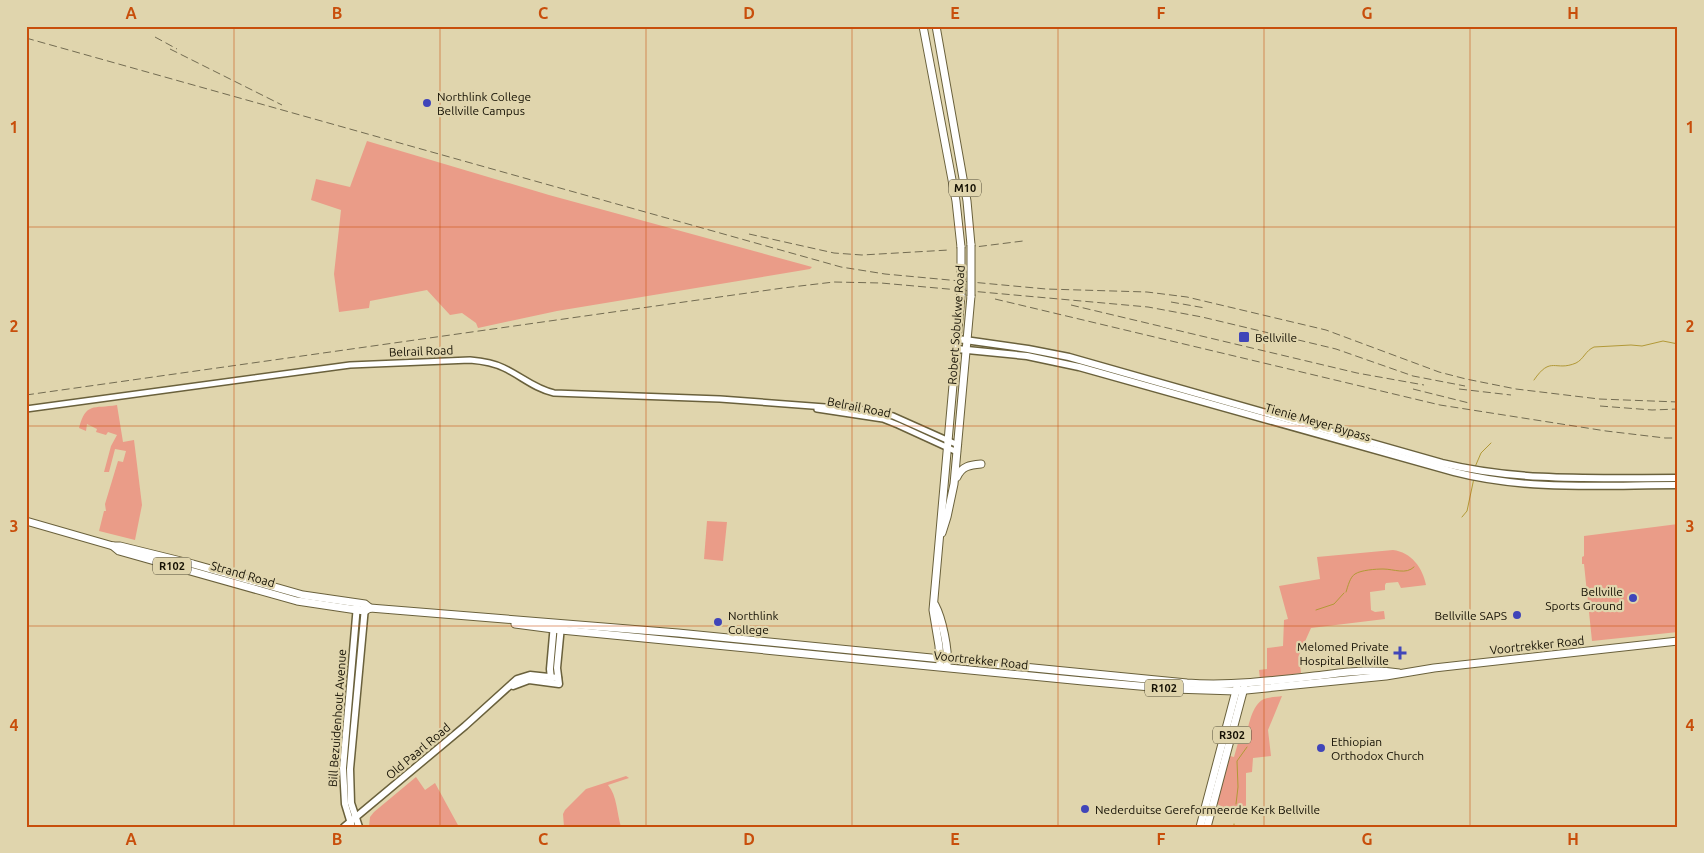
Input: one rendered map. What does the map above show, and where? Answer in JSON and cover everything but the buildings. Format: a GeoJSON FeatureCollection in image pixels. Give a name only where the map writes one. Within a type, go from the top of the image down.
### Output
{"type":"FeatureCollection","features":[{"type":"Feature","properties":{"kind":"main road","name":"Robert Sobukwe Road"},"geometry":{"type":"LineString","coordinates":[[923,26],[956,201],[961,247],[961,295],[958,339],[939,530],[940,536]]}},
{"type":"Feature","properties":{"kind":"main road","name":"Robert Sobukwe Road"},"geometry":{"type":"LineString","coordinates":[[936,26],[966,191],[971,245],[971,296],[958,448],[954,484],[947,517],[940,536],[935,576],[933,610],[943,664]]}},
{"type":"Feature","properties":{"kind":"main road","name":"Tienie Meyer Bypass"},"geometry":{"type":"LineString","coordinates":[[958,339],[1028,348],[1069,357],[1414,458]]}},
{"type":"Feature","properties":{"kind":"main road","name":"Tienie Meyer Bypass"},"geometry":{"type":"LineString","coordinates":[[957,349],[1047,359],[1505,483],[1543,486],[1678,485]]}},
{"type":"Feature","properties":{"kind":"main road"},"geometry":{"type":"LineString","coordinates":[[954,484],[962,468],[981,464]]}},
{"type":"Feature","properties":{"kind":"main road","name":"Tienie Meyer Bypass"},"geometry":{"type":"LineString","coordinates":[[1480,475],[1545,478],[1678,478]]}},
{"type":"Feature","properties":{"kind":"main road","name":"Strand Road"},"geometry":{"type":"LineString","coordinates":[[26,521],[113,546],[157,555],[316,597],[363,607]]}},
{"type":"Feature","properties":{"kind":"main road","name":"Strand Road"},"geometry":{"type":"LineString","coordinates":[[113,546],[119,551],[297,601],[500,620],[515,624],[558,626]]}},
{"type":"Feature","properties":{"kind":"main road"},"geometry":{"type":"LineString","coordinates":[[157,555],[175,564],[176,567]]}},
{"type":"Feature","properties":{"kind":"main road"},"geometry":{"type":"LineString","coordinates":[[273,586],[279,591],[296,596],[297,601]]}},
{"type":"Feature","properties":{"kind":"main road","name":"Bill Bezuidenhout Avenue"},"geometry":{"type":"LineString","coordinates":[[352,822],[350,776],[363,607]]}},
{"type":"Feature","properties":{"kind":"main road","name":"Bill Bezuidenhout Avenue"},"geometry":{"type":"LineString","coordinates":[[359,827],[352,822],[345,804],[343,778],[348,719],[363,607]]}},
{"type":"Feature","properties":{"kind":"main road"},"geometry":{"type":"LineString","coordinates":[[521,677],[534,675],[555,680],[558,626]]}},
{"type":"Feature","properties":{"kind":"main road","name":"Voortrekker Road"},"geometry":{"type":"LineString","coordinates":[[558,626],[666,632],[1173,689],[1240,691],[1284,680],[1362,672],[1387,671],[1399,673]]}},
{"type":"Feature","properties":{"kind":"main road","name":"Voortrekker Road"},"geometry":{"type":"LineString","coordinates":[[558,626],[685,642],[943,664],[1181,683],[1241,683],[1281,687],[1386,676],[1518,658],[1678,641]]}},
{"type":"Feature","properties":{"kind":"main road"},"geometry":{"type":"LineString","coordinates":[[666,632],[682,637],[685,642]]}},
{"type":"Feature","properties":{"kind":"main road"},"geometry":{"type":"LineString","coordinates":[[521,677],[540,681]]}},
{"type":"Feature","properties":{"kind":"main road","name":"Old Paarl Road"},"geometry":{"type":"LineString","coordinates":[[344,827],[521,677]]}},
{"type":"Feature","properties":{"kind":"main road","name":"Old Paarl Road"},"geometry":{"type":"LineString","coordinates":[[506,691],[525,681],[555,680]]}},
{"type":"Feature","properties":{"kind":"main road","name":"R302"},"geometry":{"type":"LineString","coordinates":[[1207,827],[1241,683]]}},
{"type":"Feature","properties":{"kind":"main road","name":"R302"},"geometry":{"type":"LineString","coordinates":[[1200,827],[1240,691]]}},
{"type":"Feature","properties":{"kind":"main road"},"geometry":{"type":"LineString","coordinates":[[348,719],[352,702],[357,699]]}},
{"type":"Feature","properties":{"kind":"street","name":"Belrail Road"},"geometry":{"type":"LineString","coordinates":[[26,409],[350,364],[462,360],[499,366],[537,387],[554,393],[720,399],[865,410],[893,416],[949,440],[958,448]]}},
{"type":"Feature","properties":{"kind":"street","name":"Belrail Road"},"geometry":{"type":"LineString","coordinates":[[811,407],[824,411],[883,419],[898,424],[948,448],[958,448]]}},
{"type":"Feature","properties":{"kind":"shaded area"},"geometry":{"type":"Polygon","coordinates":[[[367,141],[549,195],[812,267],[810,269],[557,311],[478,328],[476,323],[462,313],[450,315],[427,290],[370,301],[369,308],[339,312],[334,274],[341,210],[311,200],[316,179],[350,187],[367,141]]]}},
{"type":"Feature","properties":{"kind":"shaded area"},"geometry":{"type":"Polygon","coordinates":[[[117,405],[123,442],[134,440],[142,505],[135,540],[99,531],[104,511],[106,511],[105,504],[118,461],[123,462],[126,451],[115,449],[109,472],[104,472],[111,446],[117,435],[108,432],[106,435],[96,432],[97,429],[87,424],[86,431],[79,428],[88,410],[96,407],[117,405]]]}},
{"type":"Feature","properties":{"kind":"shaded area"},"geometry":{"type":"Polygon","coordinates":[[[707,521],[727,522],[723,561],[704,559],[707,521]]]}},
{"type":"Feature","properties":{"kind":"shaded area","name":"Bellville Sports Ground"},"geometry":{"type":"Polygon","coordinates":[[[1678,524],[1678,632],[1592,641],[1584,564],[1582,564],[1584,536],[1678,524]]]}},
{"type":"Feature","properties":{"kind":"shaded area"},"geometry":{"type":"Polygon","coordinates":[[[1393,550],[1411,557],[1419,567],[1426,585],[1401,588],[1398,582],[1386,583],[1385,590],[1370,592],[1371,610],[1375,612],[1384,611],[1385,619],[1311,628],[1299,655],[1301,673],[1260,679],[1259,670],[1267,669],[1267,648],[1283,646],[1284,620],[1288,619],[1279,586],[1320,579],[1317,557],[1393,550]]]}},
{"type":"Feature","properties":{"kind":"shaded area"},"geometry":{"type":"Polygon","coordinates":[[[1282,696],[1268,730],[1271,756],[1253,758],[1252,772],[1246,773],[1246,806],[1228,810],[1217,804],[1230,756],[1234,757],[1238,743],[1244,744],[1252,714],[1258,704],[1266,698],[1282,696]]]}},
{"type":"Feature","properties":{"kind":"shaded area"},"geometry":{"type":"Polygon","coordinates":[[[626,776],[629,778],[608,785],[615,799],[621,827],[564,827],[563,814],[565,810],[586,789],[626,776]]]}},
{"type":"Feature","properties":{"kind":"shaded area"},"geometry":{"type":"Polygon","coordinates":[[[416,777],[425,790],[435,783],[459,827],[369,827],[370,817],[374,812],[416,777]]]}},
{"type":"Feature","properties":{"kind":"waterway"},"geometry":{"type":"LineString","coordinates":[[1534,380],[1540,372],[1549,366],[1563,366],[1576,363],[1594,347],[1642,346],[1663,341],[1678,344]]}},
{"type":"Feature","properties":{"kind":"waterway"},"geometry":{"type":"LineString","coordinates":[[1475,467],[1481,453],[1491,443]]}},
{"type":"Feature","properties":{"kind":"waterway"},"geometry":{"type":"LineString","coordinates":[[1462,517],[1467,511],[1474,478]]}},
{"type":"Feature","properties":{"kind":"waterway"},"geometry":{"type":"LineString","coordinates":[[1346,592],[1349,582],[1355,574],[1380,569],[1407,571],[1414,567]]}},
{"type":"Feature","properties":{"kind":"waterway"},"geometry":{"type":"LineString","coordinates":[[1316,610],[1334,604],[1344,593]]}},
{"type":"Feature","properties":{"kind":"waterway"},"geometry":{"type":"LineString","coordinates":[[1236,804],[1238,787],[1237,761],[1247,747]]}},
{"type":"Feature","properties":{"kind":"railway"},"geometry":{"type":"LineString","coordinates":[[155,37],[177,49]]}},
{"type":"Feature","properties":{"kind":"railway"},"geometry":{"type":"LineString","coordinates":[[26,38],[841,267],[885,274],[1046,289],[1147,292],[1187,297],[1326,330],[1439,372],[1466,379],[1516,389],[1599,399],[1678,402]]}},
{"type":"Feature","properties":{"kind":"railway"},"geometry":{"type":"LineString","coordinates":[[170,49],[282,105]]}},
{"type":"Feature","properties":{"kind":"railway"},"geometry":{"type":"LineString","coordinates":[[749,234],[834,253],[862,255],[949,250]]}},
{"type":"Feature","properties":{"kind":"railway"},"geometry":{"type":"LineString","coordinates":[[967,248],[1023,241]]}},
{"type":"Feature","properties":{"kind":"railway"},"geometry":{"type":"LineString","coordinates":[[26,395],[834,282],[881,283],[1148,307],[1202,317],[1336,349],[1413,376],[1465,386]]}},
{"type":"Feature","properties":{"kind":"railway"},"geometry":{"type":"LineString","coordinates":[[995,299],[1440,405],[1606,431],[1678,438]]}},
{"type":"Feature","properties":{"kind":"railway"},"geometry":{"type":"LineString","coordinates":[[1171,302],[1205,308]]}},
{"type":"Feature","properties":{"kind":"railway"},"geometry":{"type":"LineString","coordinates":[[1071,305],[1357,373],[1424,385]]}},
{"type":"Feature","properties":{"kind":"railway"},"geometry":{"type":"LineString","coordinates":[[1413,389],[1469,403]]}},
{"type":"Feature","properties":{"kind":"railway"},"geometry":{"type":"LineString","coordinates":[[1459,389],[1511,395]]}},
{"type":"Feature","properties":{"kind":"railway"},"geometry":{"type":"LineString","coordinates":[[1600,406],[1652,410],[1678,409]]}},
{"type":"Feature","properties":{"kind":"place","name":"Northlink College Bellville Campus"},"geometry":{"type":"Point","coordinates":[427,103]}},
{"type":"Feature","properties":{"kind":"place","name":"Bellville"},"geometry":{"type":"Point","coordinates":[1244,337]}},
{"type":"Feature","properties":{"kind":"place","name":"Bellville Sports Ground"},"geometry":{"type":"Point","coordinates":[1633,598]}},
{"type":"Feature","properties":{"kind":"place","name":"Bellville SAPS"},"geometry":{"type":"Point","coordinates":[1517,615]}},
{"type":"Feature","properties":{"kind":"place","name":"Northlink College"},"geometry":{"type":"Point","coordinates":[718,622]}},
{"type":"Feature","properties":{"kind":"place","name":"Melomed Private Hospital Bellville"},"geometry":{"type":"Point","coordinates":[1400,653]}},
{"type":"Feature","properties":{"kind":"place","name":"Ethiopian Orthodox Church"},"geometry":{"type":"Point","coordinates":[1321,748]}},
{"type":"Feature","properties":{"kind":"place","name":"Nederduitse Gereformeerde Kerk Bellville"},"geometry":{"type":"Point","coordinates":[1085,809]}}]}
